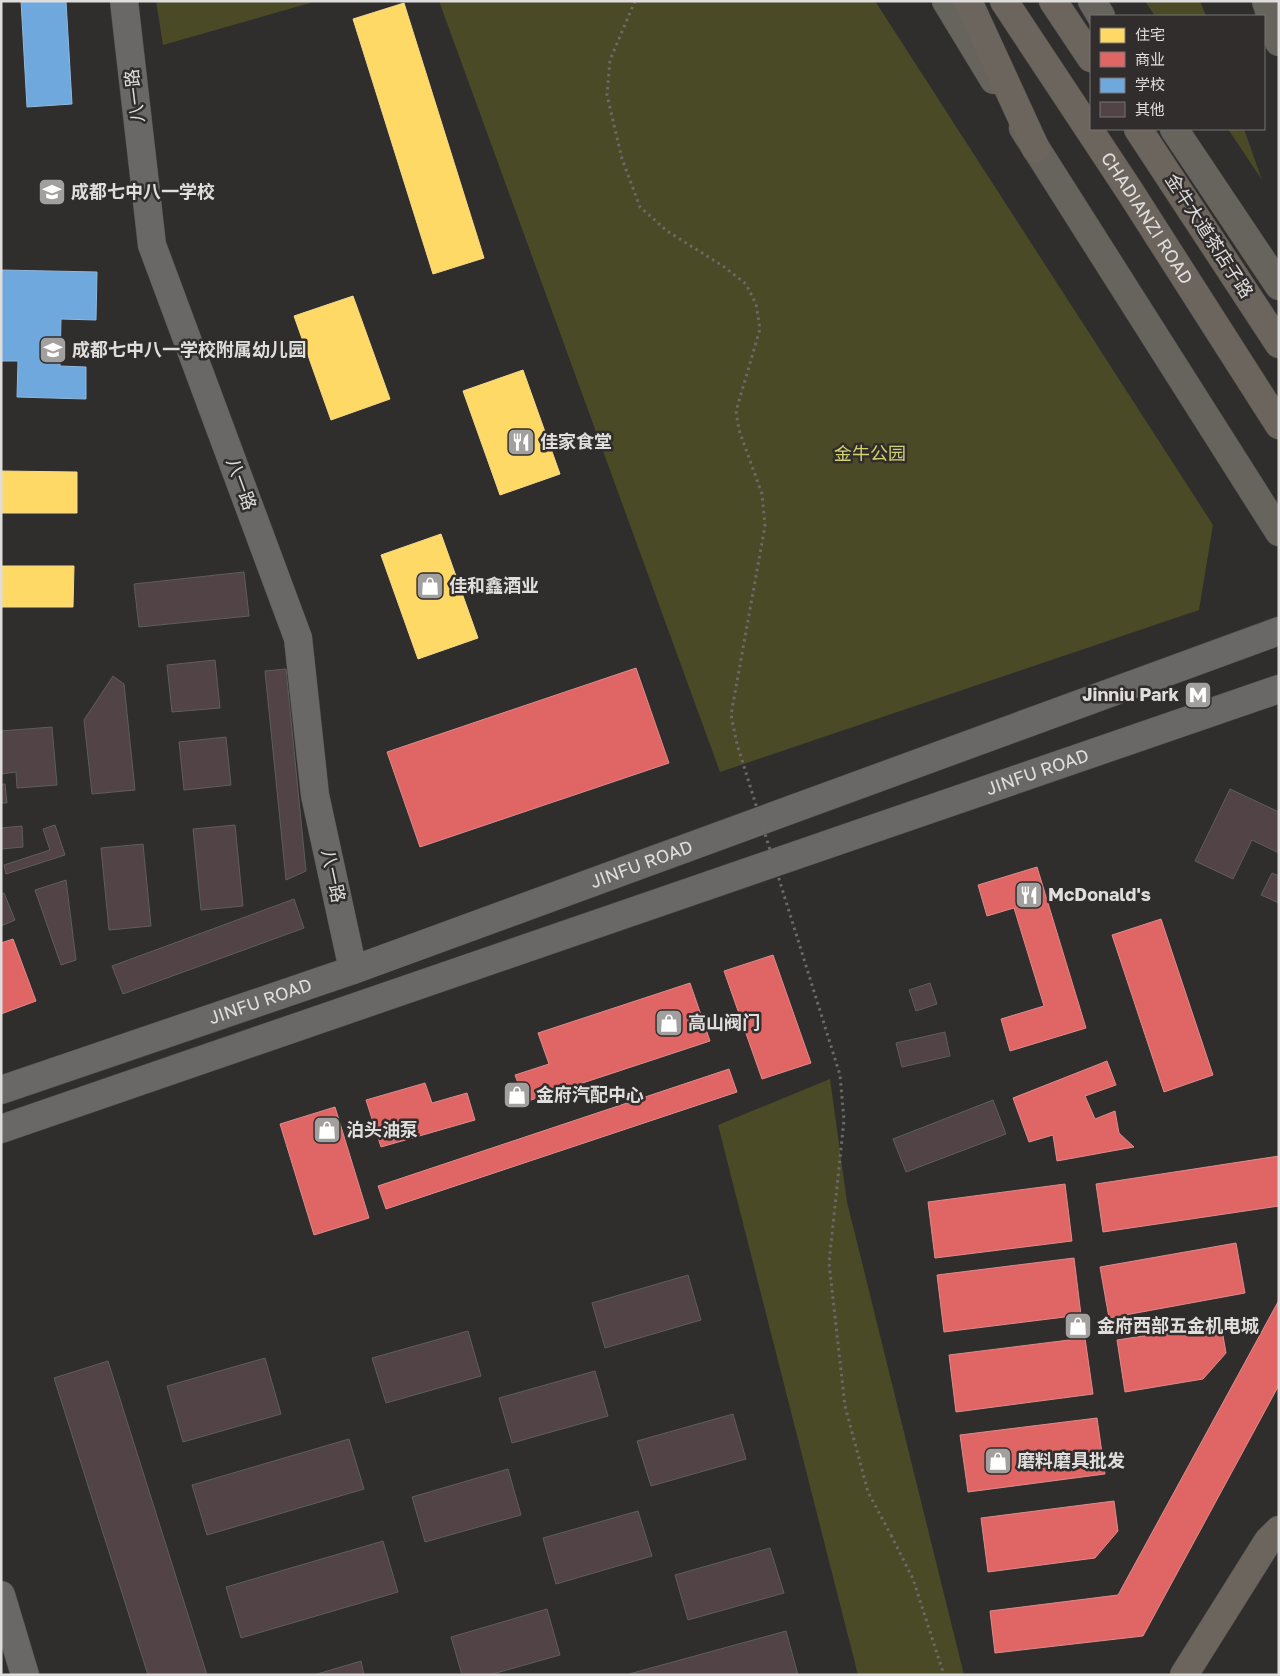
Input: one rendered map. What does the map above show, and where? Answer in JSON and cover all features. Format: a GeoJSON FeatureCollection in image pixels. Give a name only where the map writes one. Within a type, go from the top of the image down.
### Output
{"type":"FeatureCollection","features":[{"type":"Feature","properties":{"kind":"highway"},"geometry":{"type":"LineString","coordinates":[[968,1],[1036,149]]}},
{"type":"Feature","properties":{"kind":"highway","name":"CHADIANZI ROAD"},"geometry":{"type":"LineString","coordinates":[[1004,1],[1279,425]]}},
{"type":"Feature","properties":{"kind":"highway"},"geometry":{"type":"LineString","coordinates":[[1053,1],[1090,56]]}},
{"type":"Feature","properties":{"kind":"highway","name":"金牛大道茶店子路"},"geometry":{"type":"LineString","coordinates":[[1139,130],[1279,344]]}},
{"type":"Feature","properties":{"kind":"highway"},"geometry":{"type":"LineString","coordinates":[[1184,1675],[1275,1531]]}},
{"type":"Feature","properties":{"kind":"main road"},"geometry":{"type":"LineString","coordinates":[[946,1],[1036,149],[1279,532]]}},
{"type":"Feature","properties":{"kind":"main road"},"geometry":{"type":"LineString","coordinates":[[1092,1],[1100,15]]}},
{"type":"Feature","properties":{"kind":"main road"},"geometry":{"type":"LineString","coordinates":[[1266,1],[1279,42]]}},
{"type":"Feature","properties":{"kind":"main road"},"geometry":{"type":"LineString","coordinates":[[1175,130],[1279,286]]}},
{"type":"Feature","properties":{"kind":"street","name":"八一路"},"geometry":{"type":"LineString","coordinates":[[124,1],[152,245],[298,638],[315,795],[353,970]]}},
{"type":"Feature","properties":{"kind":"street","name":"JINFU ROAD"},"geometry":{"type":"LineString","coordinates":[[1,1090],[353,970],[1279,631]]}},
{"type":"Feature","properties":{"kind":"street","name":"JINFU ROAD"},"geometry":{"type":"LineString","coordinates":[[1,1129],[1279,689]]}},
{"type":"Feature","properties":{"kind":"street"},"geometry":{"type":"LineString","coordinates":[[1,1595],[24,1675]]}},
{"type":"Feature","properties":{"kind":"path"},"geometry":{"type":"LineString","coordinates":[[635,1],[610,60],[607,95],[622,159],[640,207],[667,231],[724,266],[746,284],[756,304],[760,329],[736,411],[739,430],[762,494],[765,526],[731,714],[737,744],[840,1075],[844,1120],[830,1263],[845,1406],[868,1492],[913,1579],[944,1675]]}},
{"type":"Feature","properties":{"kind":"green space"},"geometry":{"type":"Polygon","coordinates":[[[156,1],[317,1],[163,45],[156,1]]]}},
{"type":"Feature","properties":{"kind":"green space","name":"金牛公园"},"geometry":{"type":"Polygon","coordinates":[[[439,1],[875,1],[1213,525],[1199,610],[720,772],[439,1]]]}},
{"type":"Feature","properties":{"kind":"green space"},"geometry":{"type":"Polygon","coordinates":[[[1145,1],[1200,1],[1206,15],[1154,15],[1145,1]]]}},
{"type":"Feature","properties":{"kind":"green space"},"geometry":{"type":"Polygon","coordinates":[[[1229,130],[1244,130],[1262,180],[1229,130]]]}},
{"type":"Feature","properties":{"kind":"green space"},"geometry":{"type":"Polygon","coordinates":[[[830,1079],[847,1202],[964,1675],[858,1675],[718,1125],[830,1079]]]}},
{"type":"Feature","properties":{"kind":"building: 住宅"},"geometry":{"type":"Polygon","coordinates":[[[404,3],[484,258],[433,274],[353,19],[404,3]]]}},
{"type":"Feature","properties":{"kind":"building: 住宅"},"geometry":{"type":"Polygon","coordinates":[[[353,296],[390,399],[331,420],[294,316],[353,296]]]}},
{"type":"Feature","properties":{"kind":"building: 住宅"},"geometry":{"type":"Polygon","coordinates":[[[523,370],[560,474],[500,495],[463,391],[523,370]]]}},
{"type":"Feature","properties":{"kind":"building: 住宅"},"geometry":{"type":"Polygon","coordinates":[[[1,471],[77,472],[77,513],[1,513],[1,471]]]}},
{"type":"Feature","properties":{"kind":"building: 住宅"},"geometry":{"type":"Polygon","coordinates":[[[441,534],[478,638],[418,659],[381,555],[441,534]]]}},
{"type":"Feature","properties":{"kind":"building: 住宅"},"geometry":{"type":"Polygon","coordinates":[[[1,566],[74,566],[73,607],[1,607],[1,566]]]}},
{"type":"Feature","properties":{"kind":"building: 商业"},"geometry":{"type":"Polygon","coordinates":[[[636,668],[669,763],[420,847],[387,752],[636,668]]]}},
{"type":"Feature","properties":{"kind":"building: 商业"},"geometry":{"type":"Polygon","coordinates":[[[1037,867],[1086,1028],[1010,1051],[1001,1019],[1044,1006],[1014,908],[987,916],[978,885],[1037,867]]]}},
{"type":"Feature","properties":{"kind":"building: 商业"},"geometry":{"type":"Polygon","coordinates":[[[1161,919],[1213,1075],[1164,1092],[1112,935],[1161,919]]]}},
{"type":"Feature","properties":{"kind":"building: 商业"},"geometry":{"type":"Polygon","coordinates":[[[13,939],[36,1001],[1,1014],[1,943],[13,939]]]}},
{"type":"Feature","properties":{"kind":"building: 商业"},"geometry":{"type":"Polygon","coordinates":[[[773,955],[811,1063],[762,1079],[724,971],[773,955]]]}},
{"type":"Feature","properties":{"kind":"building: 商业"},"geometry":{"type":"Polygon","coordinates":[[[690,983],[710,1041],[525,1102],[515,1075],[549,1064],[538,1033],[690,983]]]}},
{"type":"Feature","properties":{"kind":"building: 商业"},"geometry":{"type":"Polygon","coordinates":[[[1107,1061],[1116,1085],[1085,1096],[1095,1119],[1115,1111],[1119,1133],[1134,1147],[1057,1161],[1053,1135],[1029,1142],[1013,1098],[1107,1061]]]}},
{"type":"Feature","properties":{"kind":"building: 商业"},"geometry":{"type":"Polygon","coordinates":[[[729,1069],[737,1092],[386,1209],[378,1186],[729,1069]]]}},
{"type":"Feature","properties":{"kind":"building: 商业"},"geometry":{"type":"Polygon","coordinates":[[[425,1083],[432,1103],[467,1093],[475,1120],[381,1147],[366,1100],[425,1083]]]}},
{"type":"Feature","properties":{"kind":"building: 商业"},"geometry":{"type":"Polygon","coordinates":[[[335,1107],[369,1218],[314,1235],[280,1124],[335,1107]]]}},
{"type":"Feature","properties":{"kind":"building: 商业"},"geometry":{"type":"Polygon","coordinates":[[[1279,1156],[1279,1206],[1103,1232],[1096,1184],[1279,1156]]]}},
{"type":"Feature","properties":{"kind":"building: 商业"},"geometry":{"type":"Polygon","coordinates":[[[1065,1184],[1072,1241],[935,1258],[928,1202],[1065,1184]]]}},
{"type":"Feature","properties":{"kind":"building: 商业"},"geometry":{"type":"Polygon","coordinates":[[[1236,1243],[1245,1293],[1109,1318],[1100,1267],[1236,1243]]]}},
{"type":"Feature","properties":{"kind":"building: 商业"},"geometry":{"type":"Polygon","coordinates":[[[1074,1258],[1081,1315],[944,1332],[937,1275],[1074,1258]]]}},
{"type":"Feature","properties":{"kind":"building: 商业"},"geometry":{"type":"Polygon","coordinates":[[[1279,1300],[1279,1385],[1143,1636],[995,1653],[990,1611],[1118,1595],[1279,1300]]]}},
{"type":"Feature","properties":{"kind":"building: 商业"},"geometry":{"type":"Polygon","coordinates":[[[1221,1324],[1226,1353],[1203,1379],[1125,1392],[1117,1340],[1221,1324]]]}},
{"type":"Feature","properties":{"kind":"building: 商业"},"geometry":{"type":"Polygon","coordinates":[[[1085,1338],[1093,1394],[956,1412],[949,1355],[1085,1338]]]}},
{"type":"Feature","properties":{"kind":"building: 商业"},"geometry":{"type":"Polygon","coordinates":[[[1097,1418],[1105,1474],[968,1492],[960,1435],[1097,1418]]]}},
{"type":"Feature","properties":{"kind":"building: 商业"},"geometry":{"type":"Polygon","coordinates":[[[1114,1501],[1118,1531],[1095,1558],[988,1572],[981,1518],[1114,1501]]]}},
{"type":"Feature","properties":{"kind":"building: 学校"},"geometry":{"type":"Polygon","coordinates":[[[21,1],[66,1],[72,104],[27,107],[21,1]]]}},
{"type":"Feature","properties":{"kind":"building: 学校"},"geometry":{"type":"Polygon","coordinates":[[[1,270],[97,272],[96,320],[61,319],[60,366],[86,367],[86,399],[17,397],[18,361],[1,361],[1,270]]]}},
{"type":"Feature","properties":{"kind":"building: 其他"},"geometry":{"type":"Polygon","coordinates":[[[244,572],[249,616],[139,627],[134,584],[244,572]]]}},
{"type":"Feature","properties":{"kind":"building: 其他"},"geometry":{"type":"Polygon","coordinates":[[[215,660],[220,708],[172,712],[167,665],[215,660]]]}},
{"type":"Feature","properties":{"kind":"building: 其他"},"geometry":{"type":"Polygon","coordinates":[[[286,669],[306,871],[286,880],[265,671],[286,669]]]}},
{"type":"Feature","properties":{"kind":"building: 其他"},"geometry":{"type":"Polygon","coordinates":[[[113,676],[124,684],[135,790],[92,794],[84,720],[113,676]]]}},
{"type":"Feature","properties":{"kind":"building: 其他"},"geometry":{"type":"Polygon","coordinates":[[[52,727],[57,785],[17,788],[16,772],[1,774],[1,731],[52,727]]]}},
{"type":"Feature","properties":{"kind":"building: 其他"},"geometry":{"type":"Polygon","coordinates":[[[226,737],[231,785],[184,790],[179,742],[226,737]]]}},
{"type":"Feature","properties":{"kind":"building: 其他"},"geometry":{"type":"Polygon","coordinates":[[[1,784],[5,784],[7,803],[1,803],[1,784]]]}},
{"type":"Feature","properties":{"kind":"building: 其他"},"geometry":{"type":"Polygon","coordinates":[[[1230,789],[1279,812],[1279,853],[1252,840],[1233,879],[1195,861],[1230,789]]]}},
{"type":"Feature","properties":{"kind":"building: 其他"},"geometry":{"type":"Polygon","coordinates":[[[55,825],[65,855],[6,874],[4,865],[50,850],[43,829],[55,825]]]}},
{"type":"Feature","properties":{"kind":"building: 其他"},"geometry":{"type":"Polygon","coordinates":[[[235,825],[243,906],[201,910],[193,829],[235,825]]]}},
{"type":"Feature","properties":{"kind":"building: 其他"},"geometry":{"type":"Polygon","coordinates":[[[22,826],[23,847],[1,849],[1,828],[22,826]]]}},
{"type":"Feature","properties":{"kind":"building: 其他"},"geometry":{"type":"Polygon","coordinates":[[[143,844],[151,926],[109,930],[101,848],[143,844]]]}},
{"type":"Feature","properties":{"kind":"building: 其他"},"geometry":{"type":"Polygon","coordinates":[[[1272,873],[1279,876],[1279,903],[1261,895],[1272,873]]]}},
{"type":"Feature","properties":{"kind":"building: 其他"},"geometry":{"type":"Polygon","coordinates":[[[66,880],[76,960],[61,965],[35,890],[66,880]]]}},
{"type":"Feature","properties":{"kind":"building: 其他"},"geometry":{"type":"Polygon","coordinates":[[[4,893],[15,920],[1,926],[1,894],[4,893]]]}},
{"type":"Feature","properties":{"kind":"building: 其他"},"geometry":{"type":"Polygon","coordinates":[[[294,899],[304,928],[123,994],[112,966],[294,899]]]}},
{"type":"Feature","properties":{"kind":"building: 其他"},"geometry":{"type":"Polygon","coordinates":[[[930,983],[937,1004],[916,1011],[909,990],[930,983]]]}},
{"type":"Feature","properties":{"kind":"building: 其他"},"geometry":{"type":"Polygon","coordinates":[[[945,1032],[950,1056],[902,1067],[896,1043],[945,1032]]]}},
{"type":"Feature","properties":{"kind":"building: 其他"},"geometry":{"type":"Polygon","coordinates":[[[993,1100],[1006,1134],[906,1172],[893,1139],[993,1100]]]}},
{"type":"Feature","properties":{"kind":"building: 其他"},"geometry":{"type":"Polygon","coordinates":[[[688,1275],[701,1320],[605,1348],[592,1303],[688,1275]]]}},
{"type":"Feature","properties":{"kind":"building: 其他"},"geometry":{"type":"Polygon","coordinates":[[[468,1331],[481,1376],[386,1403],[372,1358],[468,1331]]]}},
{"type":"Feature","properties":{"kind":"building: 其他"},"geometry":{"type":"Polygon","coordinates":[[[265,1358],[281,1414],[183,1442],[167,1386],[265,1358]]]}},
{"type":"Feature","properties":{"kind":"building: 其他"},"geometry":{"type":"Polygon","coordinates":[[[108,1361],[207,1675],[148,1675],[54,1378],[108,1361]]]}},
{"type":"Feature","properties":{"kind":"building: 其他"},"geometry":{"type":"Polygon","coordinates":[[[595,1371],[608,1416],[512,1443],[499,1398],[595,1371]]]}},
{"type":"Feature","properties":{"kind":"building: 其他"},"geometry":{"type":"Polygon","coordinates":[[[733,1414],[746,1459],[651,1486],[637,1441],[733,1414]]]}},
{"type":"Feature","properties":{"kind":"building: 其他"},"geometry":{"type":"Polygon","coordinates":[[[349,1439],[364,1489],[207,1535],[192,1485],[349,1439]]]}},
{"type":"Feature","properties":{"kind":"building: 其他"},"geometry":{"type":"Polygon","coordinates":[[[508,1469],[521,1515],[425,1542],[412,1497],[508,1469]]]}},
{"type":"Feature","properties":{"kind":"building: 其他"},"geometry":{"type":"Polygon","coordinates":[[[638,1511],[652,1556],[556,1584],[543,1538],[638,1511]]]}},
{"type":"Feature","properties":{"kind":"building: 其他"},"geometry":{"type":"Polygon","coordinates":[[[383,1541],[398,1592],[241,1638],[226,1587],[383,1541]]]}},
{"type":"Feature","properties":{"kind":"building: 其他"},"geometry":{"type":"Polygon","coordinates":[[[770,1548],[784,1593],[688,1620],[675,1575],[770,1548]]]}},
{"type":"Feature","properties":{"kind":"building: 其他"},"geometry":{"type":"Polygon","coordinates":[[[547,1609],[560,1655],[489,1675],[462,1675],[451,1637],[547,1609]]]}},
{"type":"Feature","properties":{"kind":"building: 其他"},"geometry":{"type":"Polygon","coordinates":[[[786,1631],[798,1675],[629,1674],[786,1631]]]}},
{"type":"Feature","properties":{"kind":"building: 其他"},"geometry":{"type":"Polygon","coordinates":[[[361,1661],[364,1675],[314,1675],[361,1661]]]}},
{"type":"Feature","properties":{"kind":"place","name":"成都七中八一学校"},"geometry":{"type":"Point","coordinates":[52,192]}},
{"type":"Feature","properties":{"kind":"place","name":"成都七中八一学校附属幼儿园"},"geometry":{"type":"Point","coordinates":[53,350]}},
{"type":"Feature","properties":{"kind":"place","name":"佳家食堂"},"geometry":{"type":"Point","coordinates":[521,442]}},
{"type":"Feature","properties":{"kind":"place","name":"佳和鑫酒业"},"geometry":{"type":"Point","coordinates":[430,586]}},
{"type":"Feature","properties":{"kind":"place","name":"Jinniu Park"},"geometry":{"type":"Point","coordinates":[1198,695]}},
{"type":"Feature","properties":{"kind":"place","name":"McDonald's"},"geometry":{"type":"Point","coordinates":[1029,895]}},
{"type":"Feature","properties":{"kind":"place","name":"高山阀门"},"geometry":{"type":"Point","coordinates":[669,1023]}},
{"type":"Feature","properties":{"kind":"place","name":"金府汽配中心"},"geometry":{"type":"Point","coordinates":[517,1095]}},
{"type":"Feature","properties":{"kind":"place","name":"泊头油泵"},"geometry":{"type":"Point","coordinates":[327,1130]}},
{"type":"Feature","properties":{"kind":"place","name":"金府西部五金机电城"},"geometry":{"type":"Point","coordinates":[1078,1326]}},
{"type":"Feature","properties":{"kind":"place","name":"磨料磨具批发"},"geometry":{"type":"Point","coordinates":[998,1461]}}]}
